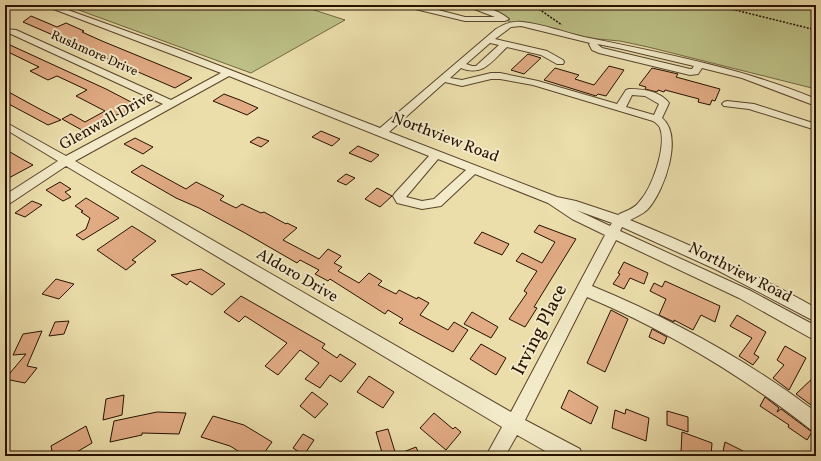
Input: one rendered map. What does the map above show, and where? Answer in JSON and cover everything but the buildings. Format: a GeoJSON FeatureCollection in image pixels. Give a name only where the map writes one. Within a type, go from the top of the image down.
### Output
{"type":"FeatureCollection","features":[{"type":"Feature","properties":{"kind":"street"},"geometry":{"type":"LineString","coordinates":[[410,5],[465,19],[505,19]]}},
{"type":"Feature","properties":{"kind":"street"},"geometry":{"type":"LineString","coordinates":[[468,5],[493,12],[513,25]]}},
{"type":"Feature","properties":{"kind":"street","name":"Northview Road"},"geometry":{"type":"LineString","coordinates":[[51,6],[228,72],[552,200],[581,206],[616,227],[764,303],[816,334]]}},
{"type":"Feature","properties":{"kind":"street"},"geometry":{"type":"LineString","coordinates":[[381,133],[499,31],[513,25],[528,25],[562,34],[618,44],[755,80],[816,103]]}},
{"type":"Feature","properties":{"kind":"street","name":"Rushmore Drive"},"geometry":{"type":"LineString","coordinates":[[5,31],[13,32],[171,104]]}},
{"type":"Feature","properties":{"kind":"street"},"geometry":{"type":"LineString","coordinates":[[488,40],[544,53],[560,62]]}},
{"type":"Feature","properties":{"kind":"street"},"geometry":{"type":"LineString","coordinates":[[460,65],[470,69],[479,68],[505,44]]}},
{"type":"Feature","properties":{"kind":"street","name":"Glenwall Drive"},"geometry":{"type":"LineString","coordinates":[[5,201],[66,161],[228,72]]}},
{"type":"Feature","properties":{"kind":"street"},"geometry":{"type":"LineString","coordinates":[[444,79],[462,83],[491,76],[500,76],[535,83],[657,119],[665,127],[667,134],[664,157],[658,180],[645,204],[616,227]]}},
{"type":"Feature","properties":{"kind":"street"},"geometry":{"type":"LineString","coordinates":[[620,108],[629,92],[648,94],[660,98],[664,103],[657,119]]}},
{"type":"Feature","properties":{"kind":"street"},"geometry":{"type":"LineString","coordinates":[[727,104],[750,106],[816,127]]}},
{"type":"Feature","properties":{"kind":"street","name":"Aldoro Drive"},"geometry":{"type":"LineString","coordinates":[[5,125],[514,424],[573,456]]}},
{"type":"Feature","properties":{"kind":"street"},"geometry":{"type":"LineString","coordinates":[[436,154],[399,196],[401,200],[422,205],[437,203],[474,169]]}},
{"type":"Feature","properties":{"kind":"street"},"geometry":{"type":"LineString","coordinates":[[616,227],[716,263],[770,290],[816,316]]}},
{"type":"Feature","properties":{"kind":"street","name":"Irving Place"},"geometry":{"type":"LineString","coordinates":[[495,456],[514,424],[616,227]]}},
{"type":"Feature","properties":{"kind":"street"},"geometry":{"type":"LineString","coordinates":[[584,288],[652,318],[714,351],[776,392],[816,423]]}},
{"type":"Feature","properties":{"kind":"path"},"geometry":{"type":"LineString","coordinates":[[534,5],[562,25],[565,29],[562,34]]}},
{"type":"Feature","properties":{"kind":"path"},"geometry":{"type":"LineString","coordinates":[[715,5],[816,30]]}},
{"type":"Feature","properties":{"kind":"green space"},"geometry":{"type":"Polygon","coordinates":[[[65,5],[324,5],[314,10],[345,20],[251,73],[65,5]]]}},
{"type":"Feature","properties":{"kind":"green space"},"geometry":{"type":"Polygon","coordinates":[[[463,5],[816,5],[816,89],[648,47],[620,41],[587,38],[514,23],[463,5]]]}}]}
